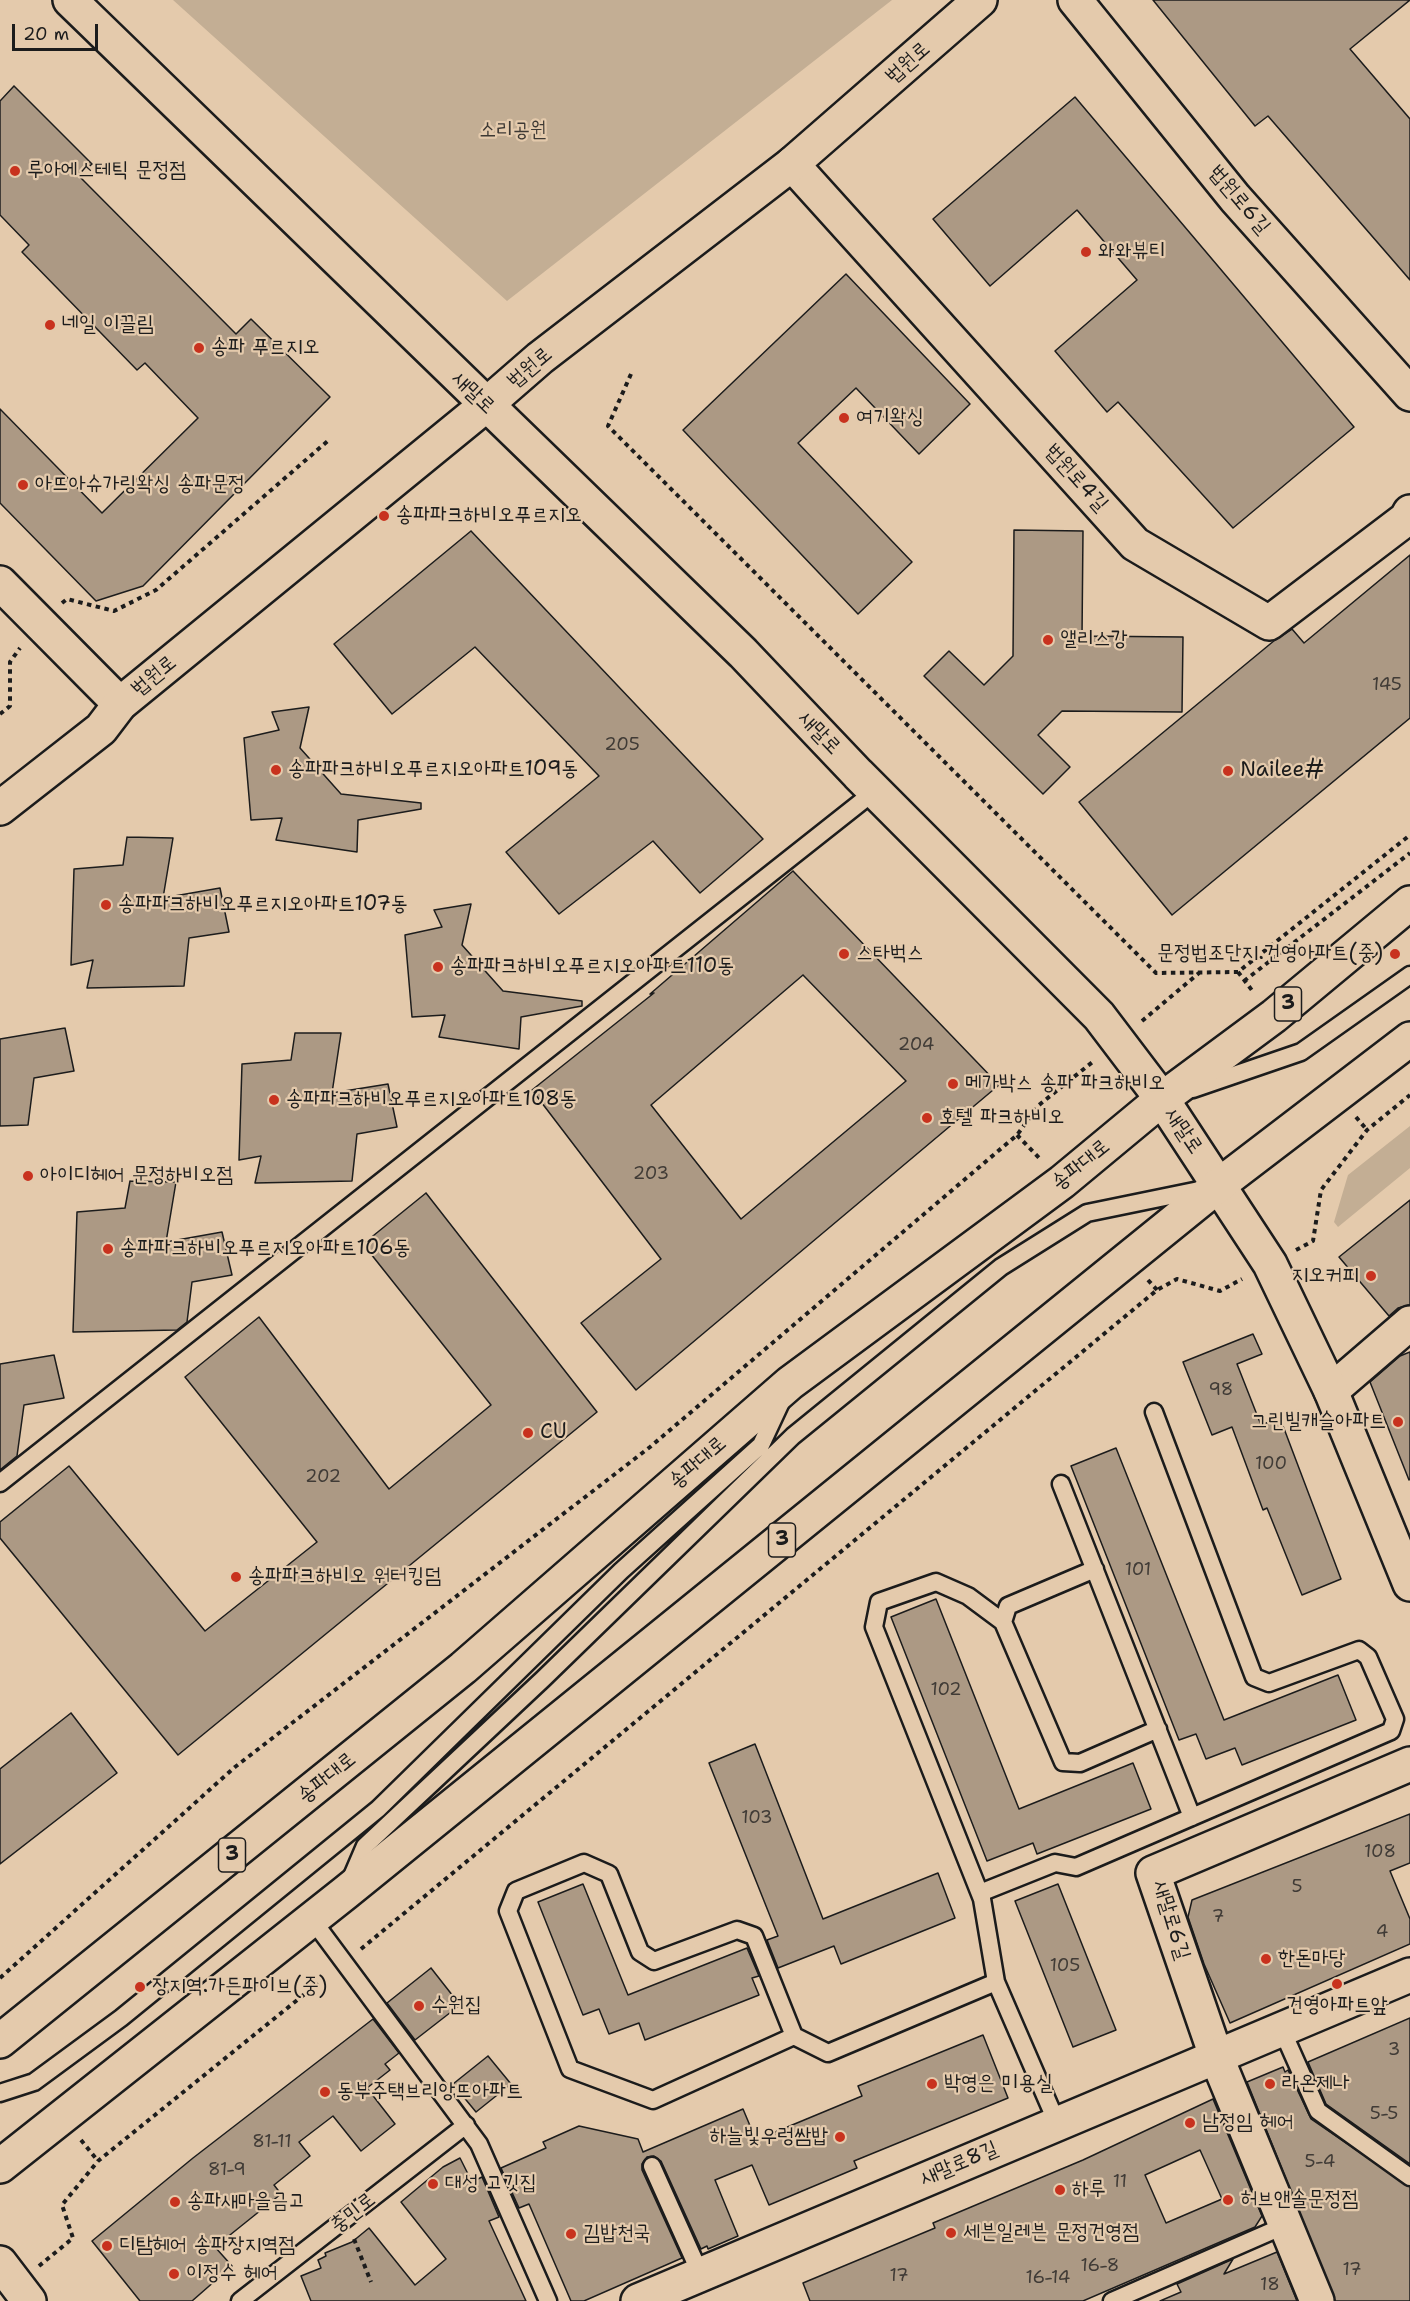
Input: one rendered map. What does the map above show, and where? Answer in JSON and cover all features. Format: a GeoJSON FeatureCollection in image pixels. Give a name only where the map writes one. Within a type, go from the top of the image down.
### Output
{"type":"FeatureCollection","features":[{"type":"Feature","properties":{"kind":"main road","name":"새말로"},"geometry":{"type":"LineString","coordinates":[[70,0],[743,653],[875,791],[1099,1016],[1162,1099],[1270,1264],[1331,1390],[1410,1584]]}},
{"type":"Feature","properties":{"kind":"main road","name":"법원로"},"geometry":{"type":"LineString","coordinates":[[0,808],[101,729],[120,705],[486,405],[540,358],[792,164],[980,0]]}},
{"type":"Feature","properties":{"kind":"main road","name":"법원로6길"},"geometry":{"type":"LineString","coordinates":[[1075,0],[1236,198],[1410,394]]}},
{"type":"Feature","properties":{"kind":"main road","name":"법원로4길"},"geometry":{"type":"LineString","coordinates":[[792,164],[1135,544],[1269,623],[1406,519],[1410,512]]}},
{"type":"Feature","properties":{"kind":"main road"},"geometry":{"type":"LineString","coordinates":[[0,583],[120,705]]}},
{"type":"Feature","properties":{"kind":"main road","name":"송파대로"},"geometry":{"type":"LineString","coordinates":[[0,2041],[463,1668],[790,1383],[1062,1182],[1162,1099],[1274,1016],[1410,903]]}},
{"type":"Feature","properties":{"kind":"main road","name":"3"},"geometry":{"type":"LineString","coordinates":[[0,2166],[345,1893],[1219,1185],[1410,1039]]}},
{"type":"Feature","properties":{"kind":"main road"},"geometry":{"type":"LineString","coordinates":[[1331,1390],[1410,1323]]}},
{"type":"Feature","properties":{"kind":"main road","name":"새말로6길"},"geometry":{"type":"LineString","coordinates":[[1317,2301],[1216,2056],[1154,1872],[1410,1764]]}},
{"type":"Feature","properties":{"kind":"main road","name":"새말로8길"},"geometry":{"type":"LineString","coordinates":[[638,2301],[1410,1975]]}},
{"type":"Feature","properties":{"kind":"main road"},"geometry":{"type":"LineString","coordinates":[[0,2263],[29,2301]]}},
{"type":"Feature","properties":{"kind":"lane"},"geometry":{"type":"LineString","coordinates":[[0,1483],[875,791]]}},
{"type":"Feature","properties":{"kind":"lane"},"geometry":{"type":"LineString","coordinates":[[1162,1099],[1301,1052],[1410,975]]}},
{"type":"Feature","properties":{"kind":"lane"},"geometry":{"type":"LineString","coordinates":[[345,1893],[365,1846],[648,1578],[793,1436],[1001,1267],[1087,1213],[1219,1185]]}},
{"type":"Feature","properties":{"kind":"lane"},"geometry":{"type":"LineString","coordinates":[[0,2093],[34,2082],[121,2018],[378,1809],[621,1571],[761,1445],[790,1383]]}},
{"type":"Feature","properties":{"kind":"lane"},"geometry":{"type":"LineString","coordinates":[[980,1893],[1055,1863],[1076,1867],[1391,1731],[1395,1719],[1368,1657],[1359,1650],[1269,1683],[1254,1677],[1154,1412]]}},
{"type":"Feature","properties":{"kind":"lane"},"geometry":{"type":"LineString","coordinates":[[1061,1484],[1192,1817]]}},
{"type":"Feature","properties":{"kind":"lane"},"geometry":{"type":"LineString","coordinates":[[1003,1622],[1008,1606],[1095,1569]]}},
{"type":"Feature","properties":{"kind":"lane"},"geometry":{"type":"LineString","coordinates":[[1057,2123],[996,1982],[980,1893],[874,1627],[879,1602],[936,1582],[968,1596],[1003,1622],[1063,1762],[1080,1763],[1158,1729]]}},
{"type":"Feature","properties":{"kind":"lane"},"geometry":{"type":"LineString","coordinates":[[794,2036],[653,2100],[570,2069],[508,1911],[516,1891],[584,1863],[609,1874],[640,1952],[654,1961],[737,1930],[754,1936],[794,2036],[828,2053],[996,1982]]}},
{"type":"Feature","properties":{"kind":"lane"},"geometry":{"type":"LineString","coordinates":[[311,1918],[479,2144],[548,2301]]}},
{"type":"Feature","properties":{"kind":"lane"},"geometry":{"type":"LineString","coordinates":[[1282,2030],[1318,2111],[1410,2177]]}},
{"type":"Feature","properties":{"kind":"lane","name":"충민로"},"geometry":{"type":"LineString","coordinates":[[240,2301],[466,2125]]}},
{"type":"Feature","properties":{"kind":"lane"},"geometry":{"type":"LineString","coordinates":[[652,2166],[700,2273]]}},
{"type":"Feature","properties":{"kind":"lane"},"geometry":{"type":"LineString","coordinates":[[1112,2301],[1286,2225]]}},
{"type":"Feature","properties":{"kind":"path"},"geometry":{"type":"LineString","coordinates":[[631,374],[608,426],[1156,973],[1238,972],[1410,835]]}},
{"type":"Feature","properties":{"kind":"path"},"geometry":{"type":"LineString","coordinates":[[0,714],[10,706],[10,662],[39,622],[67,600],[114,611],[156,590],[330,439]]}},
{"type":"Feature","properties":{"kind":"path"},"geometry":{"type":"LineString","coordinates":[[1244,981],[1410,853]]}},
{"type":"Feature","properties":{"kind":"path"},"geometry":{"type":"LineString","coordinates":[[1313,1241],[1321,1190],[1367,1131],[1410,1095]]}},
{"type":"Feature","properties":{"kind":"path"},"geometry":{"type":"LineString","coordinates":[[0,1978],[235,1767],[651,1447],[1017,1135],[1039,1105]]}},
{"type":"Feature","properties":{"kind":"path"},"geometry":{"type":"LineString","coordinates":[[73,2238],[62,2205],[98,2161],[344,1962],[1157,1290],[1177,1278],[1220,1291]]}},
{"type":"Feature","properties":{"kind":"path"},"geometry":{"type":"LineString","coordinates":[[346,2219],[371,2282]]}},
{"type":"Feature","properties":{"kind":"green space","name":"소리공원"},"geometry":{"type":"Polygon","coordinates":[[[173,0],[892,0],[507,301],[173,0]]]}},
{"type":"Feature","properties":{"kind":"green space"},"geometry":{"type":"Polygon","coordinates":[[[1410,1126],[1410,1168],[1338,1227],[1334,1222],[1348,1175],[1410,1126]]]}},
{"type":"Feature","properties":{"kind":"building"},"geometry":{"type":"Polygon","coordinates":[[[1153,0],[1410,0],[1350,49],[1410,119],[1410,280],[1268,116],[1255,126],[1153,0]]]}},
{"type":"Feature","properties":{"kind":"building","name":"송파 푸르지오"},"geometry":{"type":"Polygon","coordinates":[[[14,86],[92,164],[79,176],[236,334],[251,319],[330,397],[143,586],[96,601],[0,503],[0,409],[102,513],[198,418],[145,363],[137,370],[22,252],[29,245],[0,215],[0,101],[14,86]]]}},
{"type":"Feature","properties":{"kind":"building"},"geometry":{"type":"Polygon","coordinates":[[[1075,97],[1354,427],[1233,528],[1118,402],[1107,412],[1055,351],[1137,280],[1077,210],[990,286],[933,219],[1075,97]]]}},
{"type":"Feature","properties":{"kind":"building"},"geometry":{"type":"Polygon","coordinates":[[[846,274],[970,404],[919,454],[856,388],[798,443],[912,562],[858,614],[683,430],[846,274]]]}},
{"type":"Feature","properties":{"kind":"building"},"geometry":{"type":"Polygon","coordinates":[[[1014,530],[1083,531],[1082,636],[1183,637],[1182,712],[1062,711],[1038,735],[1070,767],[1043,794],[924,676],[949,651],[984,685],[1013,656],[1014,530]]]}},
{"type":"Feature","properties":{"kind":"building"},"geometry":{"type":"Polygon","coordinates":[[[471,531],[763,839],[700,893],[653,841],[559,914],[506,852],[599,776],[475,647],[392,714],[334,644],[471,531]]]}},
{"type":"Feature","properties":{"kind":"building"},"geometry":{"type":"Polygon","coordinates":[[[1410,555],[1410,718],[1172,915],[1079,802],[1275,640],[1292,629],[1304,643],[1410,555]]]}},
{"type":"Feature","properties":{"kind":"building","name":"송파파크하비오푸르지오아파트109동"},"geometry":{"type":"Polygon","coordinates":[[[309,707],[300,748],[341,794],[421,803],[421,809],[358,820],[357,852],[276,840],[282,818],[251,820],[244,738],[279,730],[272,712],[309,707]]]}},
{"type":"Feature","properties":{"kind":"building","name":"송파파크하비오푸르지오아파트107동"},"geometry":{"type":"Polygon","coordinates":[[[127,837],[173,838],[163,898],[220,888],[229,932],[189,938],[184,986],[87,988],[93,960],[71,965],[74,869],[123,865],[127,837]]]}},
{"type":"Feature","properties":{"kind":"building"},"geometry":{"type":"Polygon","coordinates":[[[793,871],[999,1085],[636,1390],[581,1323],[661,1259],[532,1090],[654,993],[650,994],[793,871]],[[803,975],[651,1105],[741,1219],[906,1081],[803,975]]]}},
{"type":"Feature","properties":{"kind":"building","name":"송파파크하비오푸르지오아파트110동"},"geometry":{"type":"Polygon","coordinates":[[[471,904],[462,945],[503,991],[582,1001],[582,1006],[521,1017],[519,1049],[439,1037],[445,1015],[412,1017],[405,935],[442,927],[434,910],[471,904]]]}},
{"type":"Feature","properties":{"kind":"building"},"geometry":{"type":"Polygon","coordinates":[[[65,1028],[74,1071],[34,1078],[28,1125],[0,1126],[0,1039],[65,1028]]]}},
{"type":"Feature","properties":{"kind":"building","name":"송파파크하비오푸르지오아파트108동"},"geometry":{"type":"Polygon","coordinates":[[[295,1033],[341,1033],[332,1093],[388,1084],[397,1127],[357,1134],[352,1181],[255,1183],[261,1156],[239,1160],[242,1064],[291,1060],[295,1033]]]}},
{"type":"Feature","properties":{"kind":"building","name":"송파파크하비오푸르지오아파트106동"},"geometry":{"type":"Polygon","coordinates":[[[130,1181],[176,1182],[166,1242],[222,1232],[232,1275],[192,1282],[187,1322],[177,1330],[73,1332],[77,1212],[125,1208],[130,1181]]]}},
{"type":"Feature","properties":{"kind":"building"},"geometry":{"type":"Polygon","coordinates":[[[426,1193],[597,1412],[178,1755],[0,1538],[0,1522],[69,1466],[205,1631],[317,1542],[185,1377],[259,1317],[389,1489],[491,1405],[363,1244],[426,1193]]]}},
{"type":"Feature","properties":{"kind":"building"},"geometry":{"type":"Polygon","coordinates":[[[1410,1200],[1410,1305],[1398,1308],[1389,1316],[1339,1257],[1410,1200]]]}},
{"type":"Feature","properties":{"kind":"building"},"geometry":{"type":"Polygon","coordinates":[[[1253,1334],[1262,1354],[1237,1364],[1261,1425],[1280,1418],[1341,1579],[1302,1595],[1267,1508],[1263,1510],[1232,1427],[1212,1435],[1183,1362],[1253,1334]]]}},
{"type":"Feature","properties":{"kind":"building","name":"그린빌캐슬아파트"},"geometry":{"type":"Polygon","coordinates":[[[1410,1352],[1409,1480],[1370,1382],[1400,1356],[1410,1352]]]}},
{"type":"Feature","properties":{"kind":"building"},"geometry":{"type":"Polygon","coordinates":[[[54,1355],[64,1398],[24,1405],[17,1456],[0,1470],[0,1364],[54,1355]]]}},
{"type":"Feature","properties":{"kind":"building"},"geometry":{"type":"Polygon","coordinates":[[[1116,1448],[1224,1720],[1338,1675],[1356,1720],[1242,1765],[1235,1748],[1206,1759],[1196,1734],[1179,1740],[1071,1466],[1116,1448]]]}},
{"type":"Feature","properties":{"kind":"building"},"geometry":{"type":"Polygon","coordinates":[[[936,1599],[1019,1809],[1133,1763],[1151,1809],[1037,1854],[1033,1843],[987,1861],[891,1617],[936,1599]]]}},
{"type":"Feature","properties":{"kind":"building"},"geometry":{"type":"Polygon","coordinates":[[[71,1713],[117,1773],[0,1864],[0,1769],[71,1713]]]}},
{"type":"Feature","properties":{"kind":"building"},"geometry":{"type":"Polygon","coordinates":[[[755,1744],[823,1919],[938,1873],[955,1918],[841,1964],[834,1946],[778,1968],[767,1940],[778,1936],[709,1763],[755,1744]]]}},
{"type":"Feature","properties":{"kind":"building"},"geometry":{"type":"Polygon","coordinates":[[[1410,1814],[1410,1863],[1390,1871],[1410,1919],[1410,1944],[1230,2023],[1204,1964],[1188,1917],[1192,1900],[1410,1814]]]}},
{"type":"Feature","properties":{"kind":"building"},"geometry":{"type":"Polygon","coordinates":[[[583,1884],[628,1995],[747,1948],[759,1976],[752,1978],[759,1995],[645,2040],[639,2023],[609,2034],[599,2009],[583,2015],[538,1902],[583,1884]]]}},
{"type":"Feature","properties":{"kind":"building"},"geometry":{"type":"Polygon","coordinates":[[[1058,1884],[1116,2030],[1073,2047],[1015,1901],[1058,1884]]]}},
{"type":"Feature","properties":{"kind":"building"},"geometry":{"type":"Polygon","coordinates":[[[431,1968],[460,2005],[415,2040],[387,2003],[431,1968]]]}},
{"type":"Feature","properties":{"kind":"building"},"geometry":{"type":"Polygon","coordinates":[[[1410,2018],[1410,2164],[1326,2104],[1308,2062],[1410,2018]]]}},
{"type":"Feature","properties":{"kind":"building"},"geometry":{"type":"Polygon","coordinates":[[[373,2019],[399,2053],[385,2064],[390,2070],[367,2088],[395,2124],[361,2151],[333,2116],[299,2142],[310,2156],[274,2185],[281,2194],[215,2247],[232,2266],[192,2301],[140,2301],[92,2241],[193,2158],[373,2019]]]}},
{"type":"Feature","properties":{"kind":"building"},"geometry":{"type":"Polygon","coordinates":[[[983,2035],[1008,2098],[854,2161],[857,2168],[769,2205],[752,2165],[715,2180],[738,2236],[708,2249],[707,2246],[701,2249],[661,2161],[654,2156],[647,2157],[642,2164],[642,2170],[682,2258],[584,2301],[571,2301],[529,2204],[519,2208],[501,2168],[546,2148],[543,2142],[579,2126],[638,2139],[643,2152],[743,2109],[756,2140],[862,2096],[858,2086],[983,2035]]]}},
{"type":"Feature","properties":{"kind":"building"},"geometry":{"type":"Polygon","coordinates":[[[488,2056],[511,2084],[476,2112],[453,2084],[488,2056]]]}},
{"type":"Feature","properties":{"kind":"building"},"geometry":{"type":"Polygon","coordinates":[[[1283,2067],[1285,2072],[1288,2070],[1311,2119],[1410,2187],[1410,2301],[1335,2301],[1247,2082],[1283,2067]]]}},
{"type":"Feature","properties":{"kind":"building"},"geometry":{"type":"Polygon","coordinates":[[[1213,2099],[1262,2216],[1255,2227],[1083,2301],[810,2301],[803,2283],[935,2228],[933,2223],[1083,2160],[1213,2099]],[[1200,2150],[1145,2175],[1166,2223],[1222,2199],[1200,2150]]]}},
{"type":"Feature","properties":{"kind":"building"},"geometry":{"type":"Polygon","coordinates":[[[460,2158],[472,2182],[482,2177],[499,2217],[489,2221],[526,2301],[311,2301],[301,2276],[321,2268],[318,2260],[326,2256],[325,2253],[352,2242],[369,2228],[415,2285],[446,2259],[401,2202],[443,2167],[460,2158]]]}},
{"type":"Feature","properties":{"kind":"building"},"geometry":{"type":"Polygon","coordinates":[[[1277,2252],[1297,2301],[1160,2301],[1181,2292],[1177,2284],[1233,2259],[1224,2274],[1277,2252]]]}},
{"type":"Feature","properties":{"kind":"place","name":"루아에스테틱 문정점"},"geometry":{"type":"Point","coordinates":[15,171]}},
{"type":"Feature","properties":{"kind":"place","name":"와와뷰티"},"geometry":{"type":"Point","coordinates":[1086,252]}},
{"type":"Feature","properties":{"kind":"place","name":"네일 이끌림"},"geometry":{"type":"Point","coordinates":[50,325]}},
{"type":"Feature","properties":{"kind":"place","name":"송파 푸르지오"},"geometry":{"type":"Point","coordinates":[199,348]}},
{"type":"Feature","properties":{"kind":"place","name":"여기왁싱"},"geometry":{"type":"Point","coordinates":[844,418]}},
{"type":"Feature","properties":{"kind":"place","name":"아뜨아슈가링왁싱 송파문정"},"geometry":{"type":"Point","coordinates":[23,485]}},
{"type":"Feature","properties":{"kind":"place","name":"송파파크하비오푸르지오"},"geometry":{"type":"Point","coordinates":[384,516]}},
{"type":"Feature","properties":{"kind":"place","name":"앨리스강"},"geometry":{"type":"Point","coordinates":[1048,640]}},
{"type":"Feature","properties":{"kind":"place","name":"송파파크하비오푸르지오아파트109동"},"geometry":{"type":"Point","coordinates":[276,770]}},
{"type":"Feature","properties":{"kind":"place","name":"Nailee#"},"geometry":{"type":"Point","coordinates":[1228,771]}},
{"type":"Feature","properties":{"kind":"place","name":"송파파크하비오푸르지오아파트107동"},"geometry":{"type":"Point","coordinates":[106,905]}},
{"type":"Feature","properties":{"kind":"place","name":"스타벅스"},"geometry":{"type":"Point","coordinates":[844,954]}},
{"type":"Feature","properties":{"kind":"place","name":"문정법조단지.건영아파트(중)"},"geometry":{"type":"Point","coordinates":[1395,954]}},
{"type":"Feature","properties":{"kind":"place","name":"송파파크하비오푸르지오아파트110동"},"geometry":{"type":"Point","coordinates":[438,967]}},
{"type":"Feature","properties":{"kind":"place","name":"메가박스 송파 파크하비오"},"geometry":{"type":"Point","coordinates":[953,1084]}},
{"type":"Feature","properties":{"kind":"place","name":"송파파크하비오푸르지오아파트108동"},"geometry":{"type":"Point","coordinates":[274,1100]}},
{"type":"Feature","properties":{"kind":"place","name":"호텔 파크하비오"},"geometry":{"type":"Point","coordinates":[927,1118]}},
{"type":"Feature","properties":{"kind":"place","name":"아이디헤어 문정하비오점"},"geometry":{"type":"Point","coordinates":[28,1176]}},
{"type":"Feature","properties":{"kind":"place","name":"송파파크하비오푸르지오아파트106동"},"geometry":{"type":"Point","coordinates":[108,1249]}},
{"type":"Feature","properties":{"kind":"place","name":"지오커피"},"geometry":{"type":"Point","coordinates":[1371,1276]}},
{"type":"Feature","properties":{"kind":"place","name":"그린빌캐슬아파트"},"geometry":{"type":"Point","coordinates":[1398,1422]}},
{"type":"Feature","properties":{"kind":"place","name":"CU"},"geometry":{"type":"Point","coordinates":[528,1433]}},
{"type":"Feature","properties":{"kind":"place","name":"송파파크하비오 워터킹덤"},"geometry":{"type":"Point","coordinates":[236,1577]}},
{"type":"Feature","properties":{"kind":"place","name":"한돈마당"},"geometry":{"type":"Point","coordinates":[1266,1959]}},
{"type":"Feature","properties":{"kind":"place","name":"건영아파트앞"},"geometry":{"type":"Point","coordinates":[1337,1984]}},
{"type":"Feature","properties":{"kind":"place","name":"장지역.가든파이브(중)"},"geometry":{"type":"Point","coordinates":[140,1987]}},
{"type":"Feature","properties":{"kind":"place","name":"수원집"},"geometry":{"type":"Point","coordinates":[419,2006]}},
{"type":"Feature","properties":{"kind":"place","name":"박영은 미용실"},"geometry":{"type":"Point","coordinates":[932,2084]}},
{"type":"Feature","properties":{"kind":"place","name":"라온제나"},"geometry":{"type":"Point","coordinates":[1270,2084]}},
{"type":"Feature","properties":{"kind":"place","name":"동부주택브리앙뜨아파트"},"geometry":{"type":"Point","coordinates":[325,2092]}},
{"type":"Feature","properties":{"kind":"place","name":"남정임 헤어"},"geometry":{"type":"Point","coordinates":[1190,2123]}},
{"type":"Feature","properties":{"kind":"place","name":"하늘빛우렁쌈밥"},"geometry":{"type":"Point","coordinates":[840,2137]}},
{"type":"Feature","properties":{"kind":"place","name":"대성 고깃집"},"geometry":{"type":"Point","coordinates":[433,2184]}},
{"type":"Feature","properties":{"kind":"place","name":"하루"},"geometry":{"type":"Point","coordinates":[1060,2190]}},
{"type":"Feature","properties":{"kind":"place","name":"허브앤솔문정점"},"geometry":{"type":"Point","coordinates":[1228,2200]}},
{"type":"Feature","properties":{"kind":"place","name":"송파새마을금고"},"geometry":{"type":"Point","coordinates":[175,2202]}},
{"type":"Feature","properties":{"kind":"place","name":"세븐일레븐 문정건영점"},"geometry":{"type":"Point","coordinates":[951,2233]}},
{"type":"Feature","properties":{"kind":"place","name":"김밥천국"},"geometry":{"type":"Point","coordinates":[571,2234]}},
{"type":"Feature","properties":{"kind":"place","name":"디탐헤어 송파장지역점"},"geometry":{"type":"Point","coordinates":[107,2246]}},
{"type":"Feature","properties":{"kind":"place","name":"이정수 헤어"},"geometry":{"type":"Point","coordinates":[174,2274]}}]}
